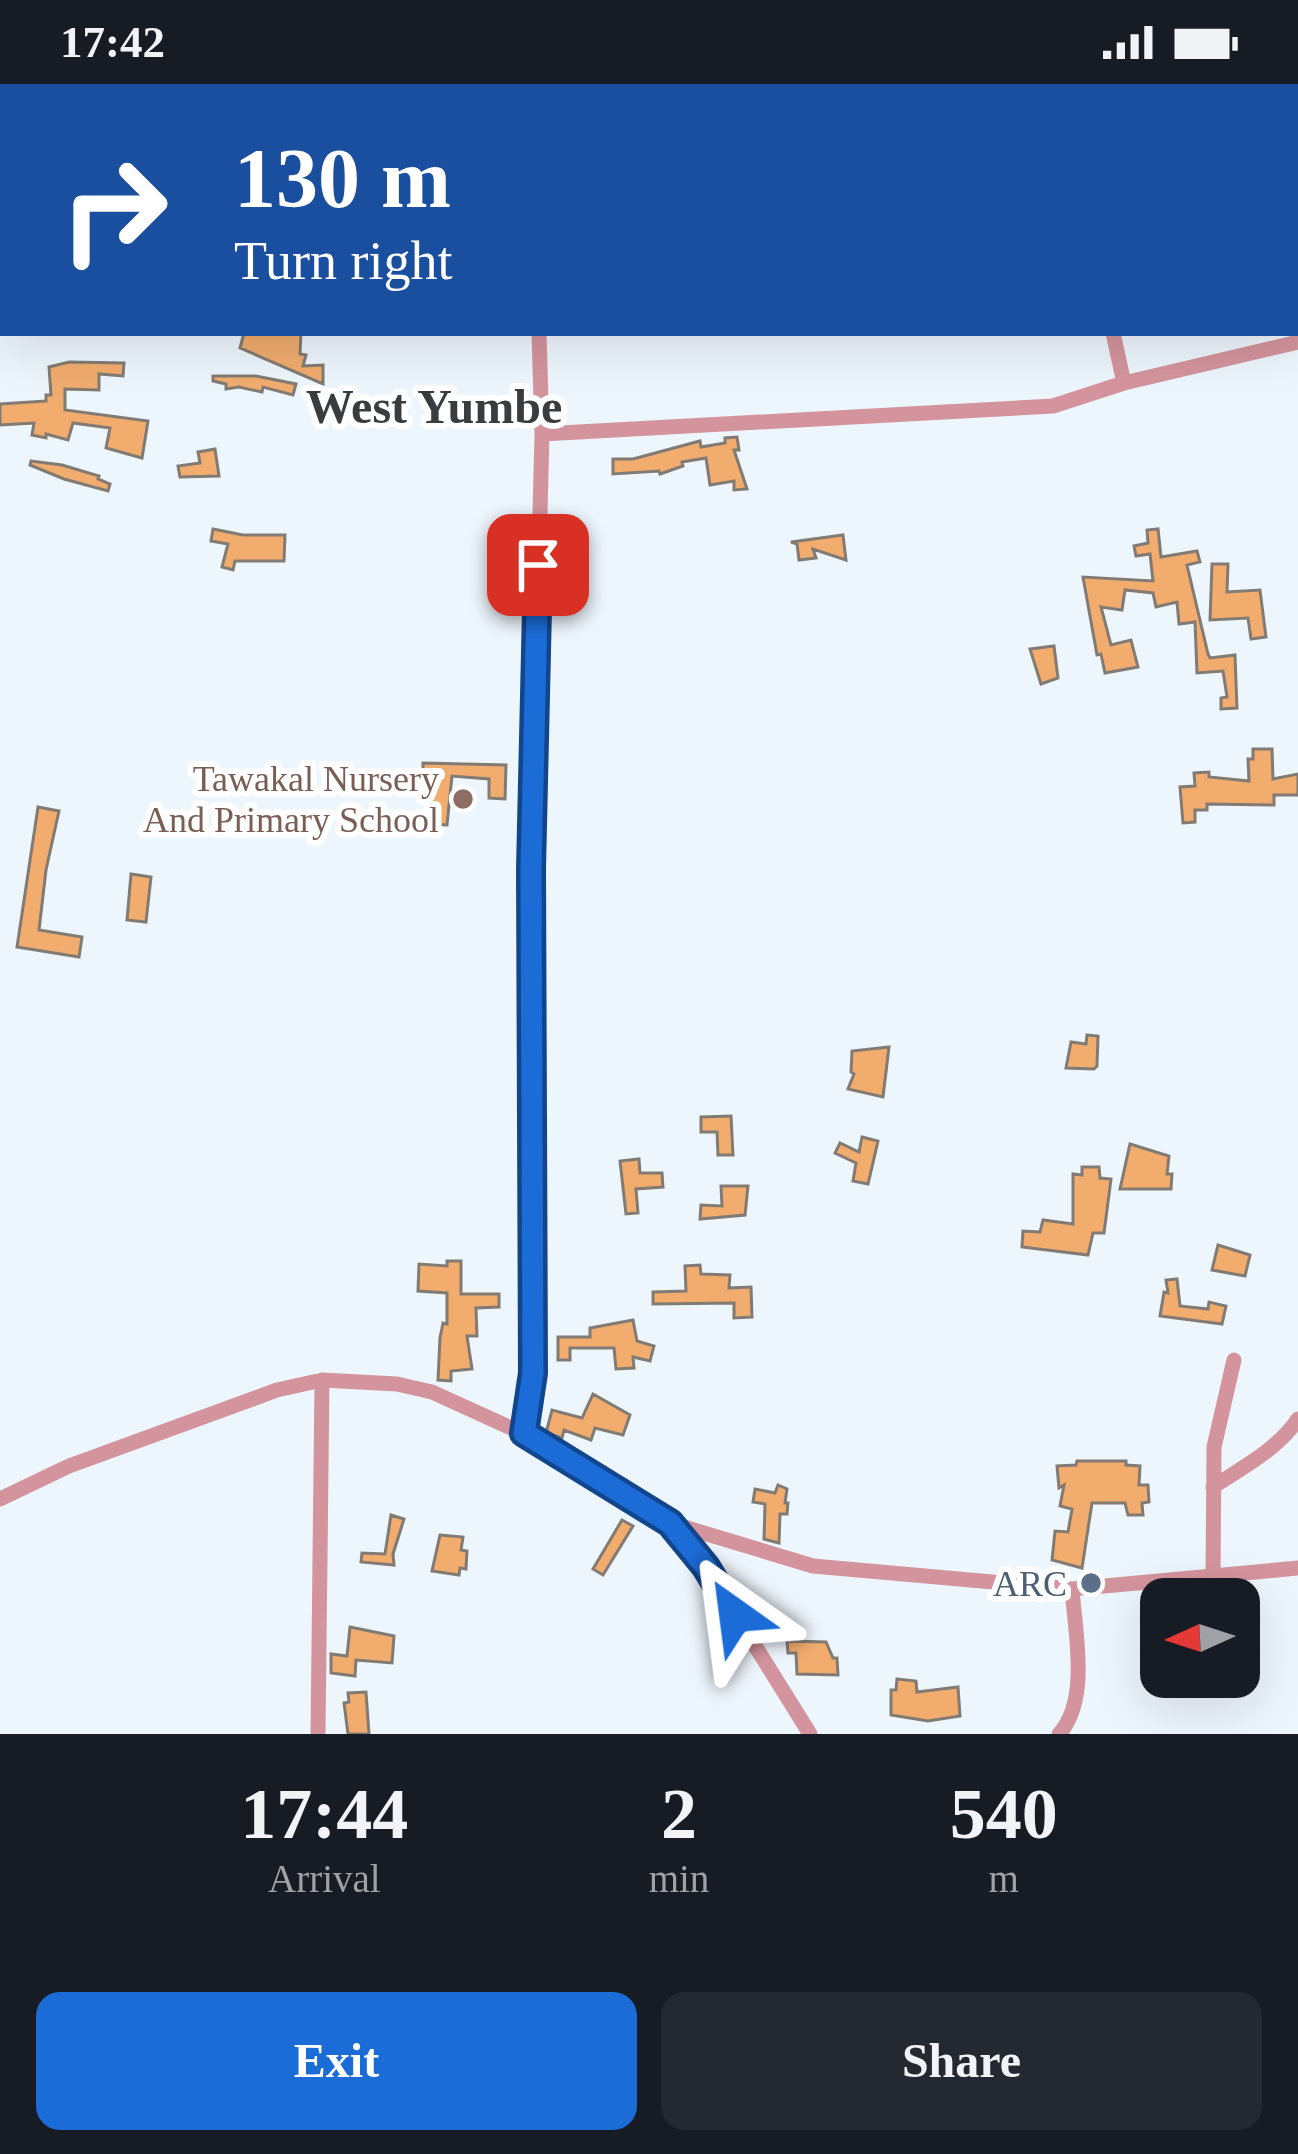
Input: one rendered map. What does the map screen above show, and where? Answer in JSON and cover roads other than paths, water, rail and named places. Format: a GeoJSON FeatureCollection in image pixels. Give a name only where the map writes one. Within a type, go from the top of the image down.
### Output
{"type":"FeatureCollection","features":[{"type":"Feature","properties":{"kind":"street"},"geometry":{"type":"LineString","coordinates":[[524,1433],[533,1373],[531,869],[542,434],[539,336]]}},
{"type":"Feature","properties":{"kind":"street"},"geometry":{"type":"LineString","coordinates":[[1114,336],[1124,383]]}},
{"type":"Feature","properties":{"kind":"street"},"geometry":{"type":"LineString","coordinates":[[542,434],[1053,406],[1124,383],[1298,341]]}},
{"type":"Feature","properties":{"kind":"street"},"geometry":{"type":"LineString","coordinates":[[1234,1360],[1217,1426],[1213,1578],[1298,1568]]}},
{"type":"Feature","properties":{"kind":"street"},"geometry":{"type":"LineString","coordinates":[[318,1734],[322,1380]]}},
{"type":"Feature","properties":{"kind":"street"},"geometry":{"type":"LineString","coordinates":[[0,1498],[69,1466],[247,1398],[322,1380],[397,1384],[433,1392],[524,1433],[670,1523],[813,1566],[1072,1589],[1140,1584]]}},
{"type":"Feature","properties":{"kind":"street"},"geometry":{"type":"LineString","coordinates":[[1213,1486],[1264,1453],[1298,1419]]}},
{"type":"Feature","properties":{"kind":"street"},"geometry":{"type":"LineString","coordinates":[[670,1523],[706,1567],[810,1734]]}},
{"type":"Feature","properties":{"kind":"street"},"geometry":{"type":"LineString","coordinates":[[1059,1734],[1072,1718],[1075,1695],[1072,1589]]}},
{"type":"Feature","properties":{"kind":"place","name":"Tawakal Nursery And Primary School"},"geometry":{"type":"Point","coordinates":[463,799]}},
{"type":"Feature","properties":{"kind":"place","name":"ARC"},"geometry":{"type":"Point","coordinates":[1091,1583]}},
{"type":"Feature","properties":{"kind":"district","name":"West Yumbe"},"geometry":{"type":"Point","coordinates":[434,406]}}]}
